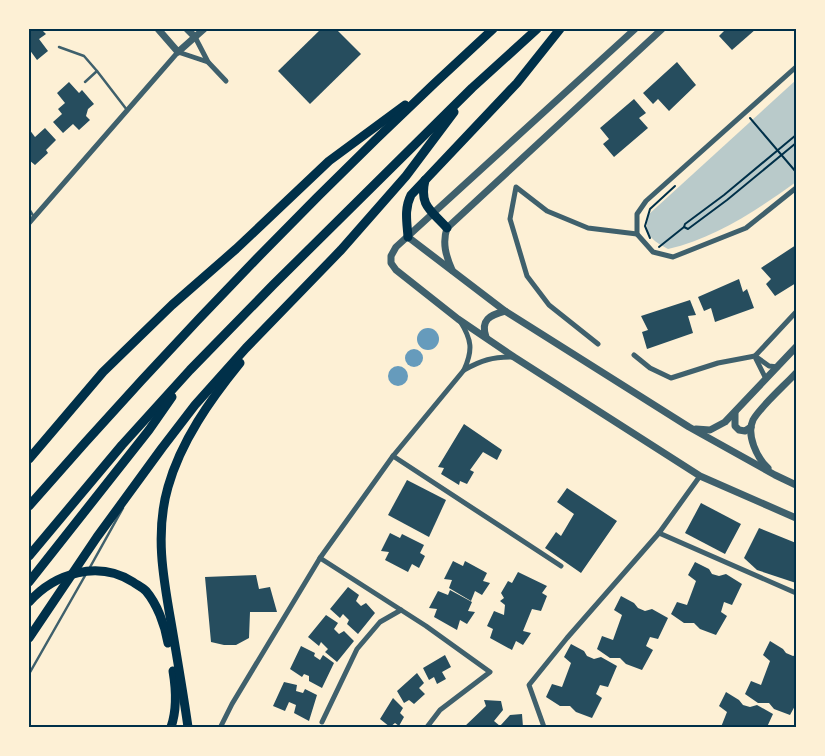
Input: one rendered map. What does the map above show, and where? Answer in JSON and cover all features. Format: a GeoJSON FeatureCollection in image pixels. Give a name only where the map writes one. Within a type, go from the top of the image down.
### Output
{"type":"FeatureCollection","features":[{"type":"Feature","properties":{"kind":"highway"},"geometry":{"type":"LineString","coordinates":[[29,506],[104,420],[216,301],[342,172],[493,29]]}},
{"type":"Feature","properties":{"kind":"highway"},"geometry":{"type":"LineString","coordinates":[[29,556],[122,445],[190,370],[472,88],[537,29]]}},
{"type":"Feature","properties":{"kind":"highway"},"geometry":{"type":"LineString","coordinates":[[408,237],[406,214],[407,204],[411,195],[517,83],[560,29]]}},
{"type":"Feature","properties":{"kind":"highway"},"geometry":{"type":"LineString","coordinates":[[29,459],[103,372],[172,305],[236,249],[329,161],[433,84]]}},
{"type":"Feature","properties":{"kind":"highway"},"geometry":{"type":"LineString","coordinates":[[29,638],[54,599],[138,481],[195,405],[276,316],[341,250],[406,176],[472,88]]}},
{"type":"Feature","properties":{"kind":"highway"},"geometry":{"type":"LineString","coordinates":[[425,179],[423,198],[426,205],[447,228]]}},
{"type":"Feature","properties":{"kind":"highway"},"geometry":{"type":"LineString","coordinates":[[188,727],[162,574],[162,519],[168,487],[190,434],[210,403],[276,316]]}},
{"type":"Feature","properties":{"kind":"highway"},"geometry":{"type":"LineString","coordinates":[[29,582],[149,430],[190,370]]}},
{"type":"Feature","properties":{"kind":"highway"},"geometry":{"type":"LineString","coordinates":[[32,599],[62,578],[81,572],[101,570],[123,576],[145,589],[157,610],[167,634],[176,692],[171,727]]}},
{"type":"Feature","properties":{"kind":"street"},"geometry":{"type":"LineString","coordinates":[[158,29],[178,52],[208,62]]}},
{"type":"Feature","properties":{"kind":"street"},"geometry":{"type":"LineString","coordinates":[[187,29],[195,37],[208,62],[226,82]]}},
{"type":"Feature","properties":{"kind":"street"},"geometry":{"type":"LineString","coordinates":[[29,223],[178,52],[204,29]]}},
{"type":"Feature","properties":{"kind":"street"},"geometry":{"type":"LineString","coordinates":[[635,29],[396,247],[391,256],[391,263],[406,280],[458,319],[700,476],[796,518]]}},
{"type":"Feature","properties":{"kind":"street"},"geometry":{"type":"LineString","coordinates":[[454,273],[447,259],[444,244],[447,228],[662,29]]}},
{"type":"Feature","properties":{"kind":"street"},"geometry":{"type":"LineString","coordinates":[[637,234],[637,214],[646,202],[796,67]]}},
{"type":"Feature","properties":{"kind":"street"},"geometry":{"type":"LineString","coordinates":[[598,344],[550,305],[528,276],[510,219],[516,187],[547,211],[588,228],[637,234],[654,252],[673,257],[746,228],[796,188]]}},
{"type":"Feature","properties":{"kind":"street"},"geometry":{"type":"LineString","coordinates":[[408,237],[505,311],[689,427],[775,475],[796,484]]}},
{"type":"Feature","properties":{"kind":"street"},"geometry":{"type":"LineString","coordinates":[[486,338],[484,330],[488,318],[493,314],[505,311]]}},
{"type":"Feature","properties":{"kind":"street"},"geometry":{"type":"LineString","coordinates":[[634,355],[650,368],[671,378],[718,363],[755,356],[796,312]]}},
{"type":"Feature","properties":{"kind":"street"},"geometry":{"type":"LineString","coordinates":[[221,726],[232,704],[320,558],[393,456],[464,370],[469,358],[470,345],[467,333],[458,319]]}},
{"type":"Feature","properties":{"kind":"street"},"geometry":{"type":"LineString","coordinates":[[689,427],[710,430],[725,422],[796,347]]}},
{"type":"Feature","properties":{"kind":"street"},"geometry":{"type":"LineString","coordinates":[[755,356],[769,366],[778,367]]}},
{"type":"Feature","properties":{"kind":"street"},"geometry":{"type":"LineString","coordinates":[[755,356],[766,379]]}},
{"type":"Feature","properties":{"kind":"street"},"geometry":{"type":"LineString","coordinates":[[464,370],[481,361],[496,357],[514,357]]}},
{"type":"Feature","properties":{"kind":"street"},"geometry":{"type":"LineString","coordinates":[[735,412],[735,426],[739,430],[745,431],[751,427],[756,416],[796,373]]}},
{"type":"Feature","properties":{"kind":"street"},"geometry":{"type":"LineString","coordinates":[[751,427],[753,441],[760,458],[775,475]]}},
{"type":"Feature","properties":{"kind":"street"},"geometry":{"type":"LineString","coordinates":[[393,456],[561,566]]}},
{"type":"Feature","properties":{"kind":"street"},"geometry":{"type":"LineString","coordinates":[[544,727],[529,685],[567,638],[659,533],[700,476]]}},
{"type":"Feature","properties":{"kind":"street"},"geometry":{"type":"LineString","coordinates":[[659,533],[796,593]]}},
{"type":"Feature","properties":{"kind":"street"},"geometry":{"type":"LineString","coordinates":[[320,558],[401,610],[490,672],[440,710],[427,727]]}},
{"type":"Feature","properties":{"kind":"street"},"geometry":{"type":"LineString","coordinates":[[322,722],[358,649],[380,622],[401,610]]}},
{"type":"Feature","properties":{"kind":"lane"},"geometry":{"type":"LineString","coordinates":[[59,47],[84,56],[98,71],[127,110]]}},
{"type":"Feature","properties":{"kind":"lane"},"geometry":{"type":"LineString","coordinates":[[85,82],[98,71]]}},
{"type":"Feature","properties":{"kind":"lane"},"geometry":{"type":"LineString","coordinates":[[29,209],[34,217]]}},
{"type":"Feature","properties":{"kind":"lane"},"geometry":{"type":"LineString","coordinates":[[29,674],[138,481]]}},
{"type":"Feature","properties":{"kind":"path"},"geometry":{"type":"LineString","coordinates":[[745,112],[796,172]]}},
{"type":"Feature","properties":{"kind":"path"},"geometry":{"type":"LineString","coordinates":[[654,252],[684,227],[685,224],[724,195],[796,135]]}},
{"type":"Feature","properties":{"kind":"path"},"geometry":{"type":"LineString","coordinates":[[684,227],[688,229],[727,200],[796,143]]}},
{"type":"Feature","properties":{"kind":"path"},"geometry":{"type":"LineString","coordinates":[[650,238],[645,226],[650,209],[678,183]]}},
{"type":"Feature","properties":{"kind":"path"},"geometry":{"type":"LineString","coordinates":[[724,195],[727,200]]}},
{"type":"Feature","properties":{"kind":"path"},"geometry":{"type":"LineString","coordinates":[[657,245],[666,248]]}},
{"type":"Feature","properties":{"kind":"shaded area"},"geometry":{"type":"Polygon","coordinates":[[[796,80],[796,182],[751,213],[702,238],[668,249],[653,240],[647,227],[648,215],[796,80]]]}},
{"type":"Feature","properties":{"kind":"water"},"geometry":{"type":"Polygon","coordinates":[[[428,328],[436,331],[439,339],[436,347],[428,350],[420,347],[417,339],[420,331],[428,328]]]}},
{"type":"Feature","properties":{"kind":"water"},"geometry":{"type":"Polygon","coordinates":[[[410,349],[418,349],[423,354],[421,365],[410,367],[405,362],[405,354],[410,349]]]}},
{"type":"Feature","properties":{"kind":"water"},"geometry":{"type":"Polygon","coordinates":[[[398,366],[405,369],[408,376],[405,383],[398,386],[391,383],[388,376],[391,369],[398,366]]]}},
{"type":"Feature","properties":{"kind":"building"},"geometry":{"type":"Polygon","coordinates":[[[29,29],[41,29],[46,34],[39,39],[48,51],[37,60],[29,49],[29,29]]]}},
{"type":"Feature","properties":{"kind":"building"},"geometry":{"type":"Polygon","coordinates":[[[321,29],[336,29],[361,54],[310,104],[278,71],[321,29]]]}},
{"type":"Feature","properties":{"kind":"building"},"geometry":{"type":"Polygon","coordinates":[[[726,29],[756,29],[732,50],[719,36],[726,29]]]}},
{"type":"Feature","properties":{"kind":"building"},"geometry":{"type":"Polygon","coordinates":[[[677,62],[696,85],[669,111],[658,99],[653,104],[643,93],[677,62]]]}},
{"type":"Feature","properties":{"kind":"building"},"geometry":{"type":"Polygon","coordinates":[[[69,82],[79,93],[82,90],[94,104],[88,109],[86,116],[90,120],[79,130],[73,124],[63,133],[53,122],[62,114],[58,109],[65,103],[57,93],[69,82]]]}},
{"type":"Feature","properties":{"kind":"building"},"geometry":{"type":"Polygon","coordinates":[[[634,99],[646,113],[639,118],[648,128],[614,157],[603,144],[609,139],[600,128],[634,99]]]}},
{"type":"Feature","properties":{"kind":"building"},"geometry":{"type":"Polygon","coordinates":[[[45,128],[56,140],[46,150],[48,153],[35,165],[29,160],[29,129],[35,137],[45,128]]]}},
{"type":"Feature","properties":{"kind":"building"},"geometry":{"type":"Polygon","coordinates":[[[796,245],[796,283],[775,296],[766,284],[771,279],[761,268],[796,245]]]}},
{"type":"Feature","properties":{"kind":"building"},"geometry":{"type":"Polygon","coordinates":[[[739,279],[743,292],[747,289],[754,308],[715,322],[711,308],[704,311],[698,297],[739,279]]]}},
{"type":"Feature","properties":{"kind":"building"},"geometry":{"type":"Polygon","coordinates":[[[690,300],[696,315],[688,316],[693,333],[647,349],[642,332],[648,330],[641,316],[690,300]]]}},
{"type":"Feature","properties":{"kind":"building"},"geometry":{"type":"Polygon","coordinates":[[[464,424],[502,450],[497,460],[483,452],[470,470],[474,472],[467,484],[460,481],[459,485],[441,474],[444,468],[438,467],[464,424]]]}},
{"type":"Feature","properties":{"kind":"building"},"geometry":{"type":"Polygon","coordinates":[[[407,480],[446,500],[429,537],[388,515],[407,480]]]}},
{"type":"Feature","properties":{"kind":"building"},"geometry":{"type":"Polygon","coordinates":[[[567,488],[617,521],[581,573],[545,548],[556,532],[561,536],[574,514],[557,502],[567,488]]]}},
{"type":"Feature","properties":{"kind":"building"},"geometry":{"type":"Polygon","coordinates":[[[701,503],[741,524],[725,554],[685,533],[701,503]]]}},
{"type":"Feature","properties":{"kind":"building"},"geometry":{"type":"Polygon","coordinates":[[[759,528],[796,543],[796,583],[757,570],[744,558],[759,528]]]}},
{"type":"Feature","properties":{"kind":"building"},"geometry":{"type":"Polygon","coordinates":[[[390,533],[400,538],[402,534],[424,545],[420,553],[425,556],[419,568],[412,564],[408,572],[385,560],[389,552],[381,551],[390,533]]]}},
{"type":"Feature","properties":{"kind":"building"},"geometry":{"type":"Polygon","coordinates":[[[453,561],[463,566],[465,561],[487,573],[483,581],[490,583],[482,595],[475,591],[471,601],[449,588],[452,580],[444,579],[453,561]]]}},
{"type":"Feature","properties":{"kind":"building"},"geometry":{"type":"Polygon","coordinates":[[[695,562],[709,569],[712,574],[719,576],[726,574],[742,584],[732,605],[724,602],[721,612],[727,616],[716,635],[700,629],[694,623],[684,623],[671,614],[677,602],[687,605],[696,581],[688,575],[695,562]]]}},
{"type":"Feature","properties":{"kind":"building"},"geometry":{"type":"Polygon","coordinates":[[[518,572],[547,586],[542,593],[547,596],[541,611],[532,609],[523,631],[531,633],[523,645],[516,641],[512,650],[490,638],[493,629],[487,626],[494,611],[504,615],[505,605],[500,601],[504,598],[501,593],[508,581],[512,583],[518,572]]]}},
{"type":"Feature","properties":{"kind":"building"},"geometry":{"type":"Polygon","coordinates":[[[256,575],[259,589],[270,587],[277,612],[250,612],[249,638],[236,645],[211,642],[205,577],[256,575]]]}},
{"type":"Feature","properties":{"kind":"building"},"geometry":{"type":"Polygon","coordinates":[[[348,587],[359,595],[356,601],[361,606],[366,603],[375,613],[358,634],[347,624],[349,620],[343,614],[340,618],[330,609],[348,587]]]}},
{"type":"Feature","properties":{"kind":"building"},"geometry":{"type":"Polygon","coordinates":[[[450,590],[472,602],[468,611],[475,612],[467,624],[460,620],[457,630],[434,617],[437,609],[429,608],[438,591],[448,595],[450,590]]]}},
{"type":"Feature","properties":{"kind":"building"},"geometry":{"type":"Polygon","coordinates":[[[621,596],[634,603],[638,608],[645,611],[652,609],[668,618],[658,639],[650,637],[646,646],[653,650],[642,670],[626,664],[620,658],[610,658],[597,649],[602,636],[613,640],[622,615],[614,610],[621,596]]]}},
{"type":"Feature","properties":{"kind":"building"},"geometry":{"type":"Polygon","coordinates":[[[326,615],[338,623],[334,629],[339,634],[344,631],[354,641],[337,662],[325,652],[328,649],[321,642],[319,646],[308,637],[326,615]]]}},
{"type":"Feature","properties":{"kind":"building"},"geometry":{"type":"Polygon","coordinates":[[[770,641],[786,653],[793,656],[796,655],[796,704],[790,715],[774,709],[769,703],[758,703],[745,694],[751,681],[761,685],[770,661],[763,655],[770,641]]]}},
{"type":"Feature","properties":{"kind":"building"},"geometry":{"type":"Polygon","coordinates":[[[571,644],[584,651],[587,656],[594,659],[601,657],[617,666],[608,687],[600,685],[596,694],[602,698],[592,718],[576,712],[570,706],[560,706],[546,697],[552,684],[562,687],[571,663],[564,657],[571,644]]]}},
{"type":"Feature","properties":{"kind":"building"},"geometry":{"type":"Polygon","coordinates":[[[301,646],[315,653],[314,656],[320,660],[323,655],[334,663],[322,688],[309,681],[309,676],[304,674],[302,677],[290,669],[301,646]]]}},
{"type":"Feature","properties":{"kind":"building"},"geometry":{"type":"Polygon","coordinates":[[[445,655],[451,667],[442,672],[446,679],[437,684],[434,677],[429,680],[423,668],[445,655]]]}},
{"type":"Feature","properties":{"kind":"building"},"geometry":{"type":"Polygon","coordinates":[[[417,673],[424,683],[419,688],[425,694],[414,704],[409,700],[404,703],[397,691],[417,673]]]}},
{"type":"Feature","properties":{"kind":"building"},"geometry":{"type":"Polygon","coordinates":[[[284,682],[297,685],[296,691],[303,693],[305,689],[317,695],[309,721],[294,713],[296,705],[289,702],[285,711],[273,706],[284,682]]]}},
{"type":"Feature","properties":{"kind":"building"},"geometry":{"type":"Polygon","coordinates":[[[726,692],[739,700],[743,705],[750,707],[757,705],[773,714],[767,727],[721,727],[727,712],[719,706],[726,692]]]}},
{"type":"Feature","properties":{"kind":"building"},"geometry":{"type":"Polygon","coordinates":[[[393,698],[403,708],[400,713],[404,717],[399,726],[395,723],[390,727],[380,719],[393,698]]]}},
{"type":"Feature","properties":{"kind":"building"},"geometry":{"type":"Polygon","coordinates":[[[484,700],[501,701],[503,710],[494,721],[500,726],[510,715],[522,714],[523,727],[464,727],[486,706],[484,700]]]}}]}
